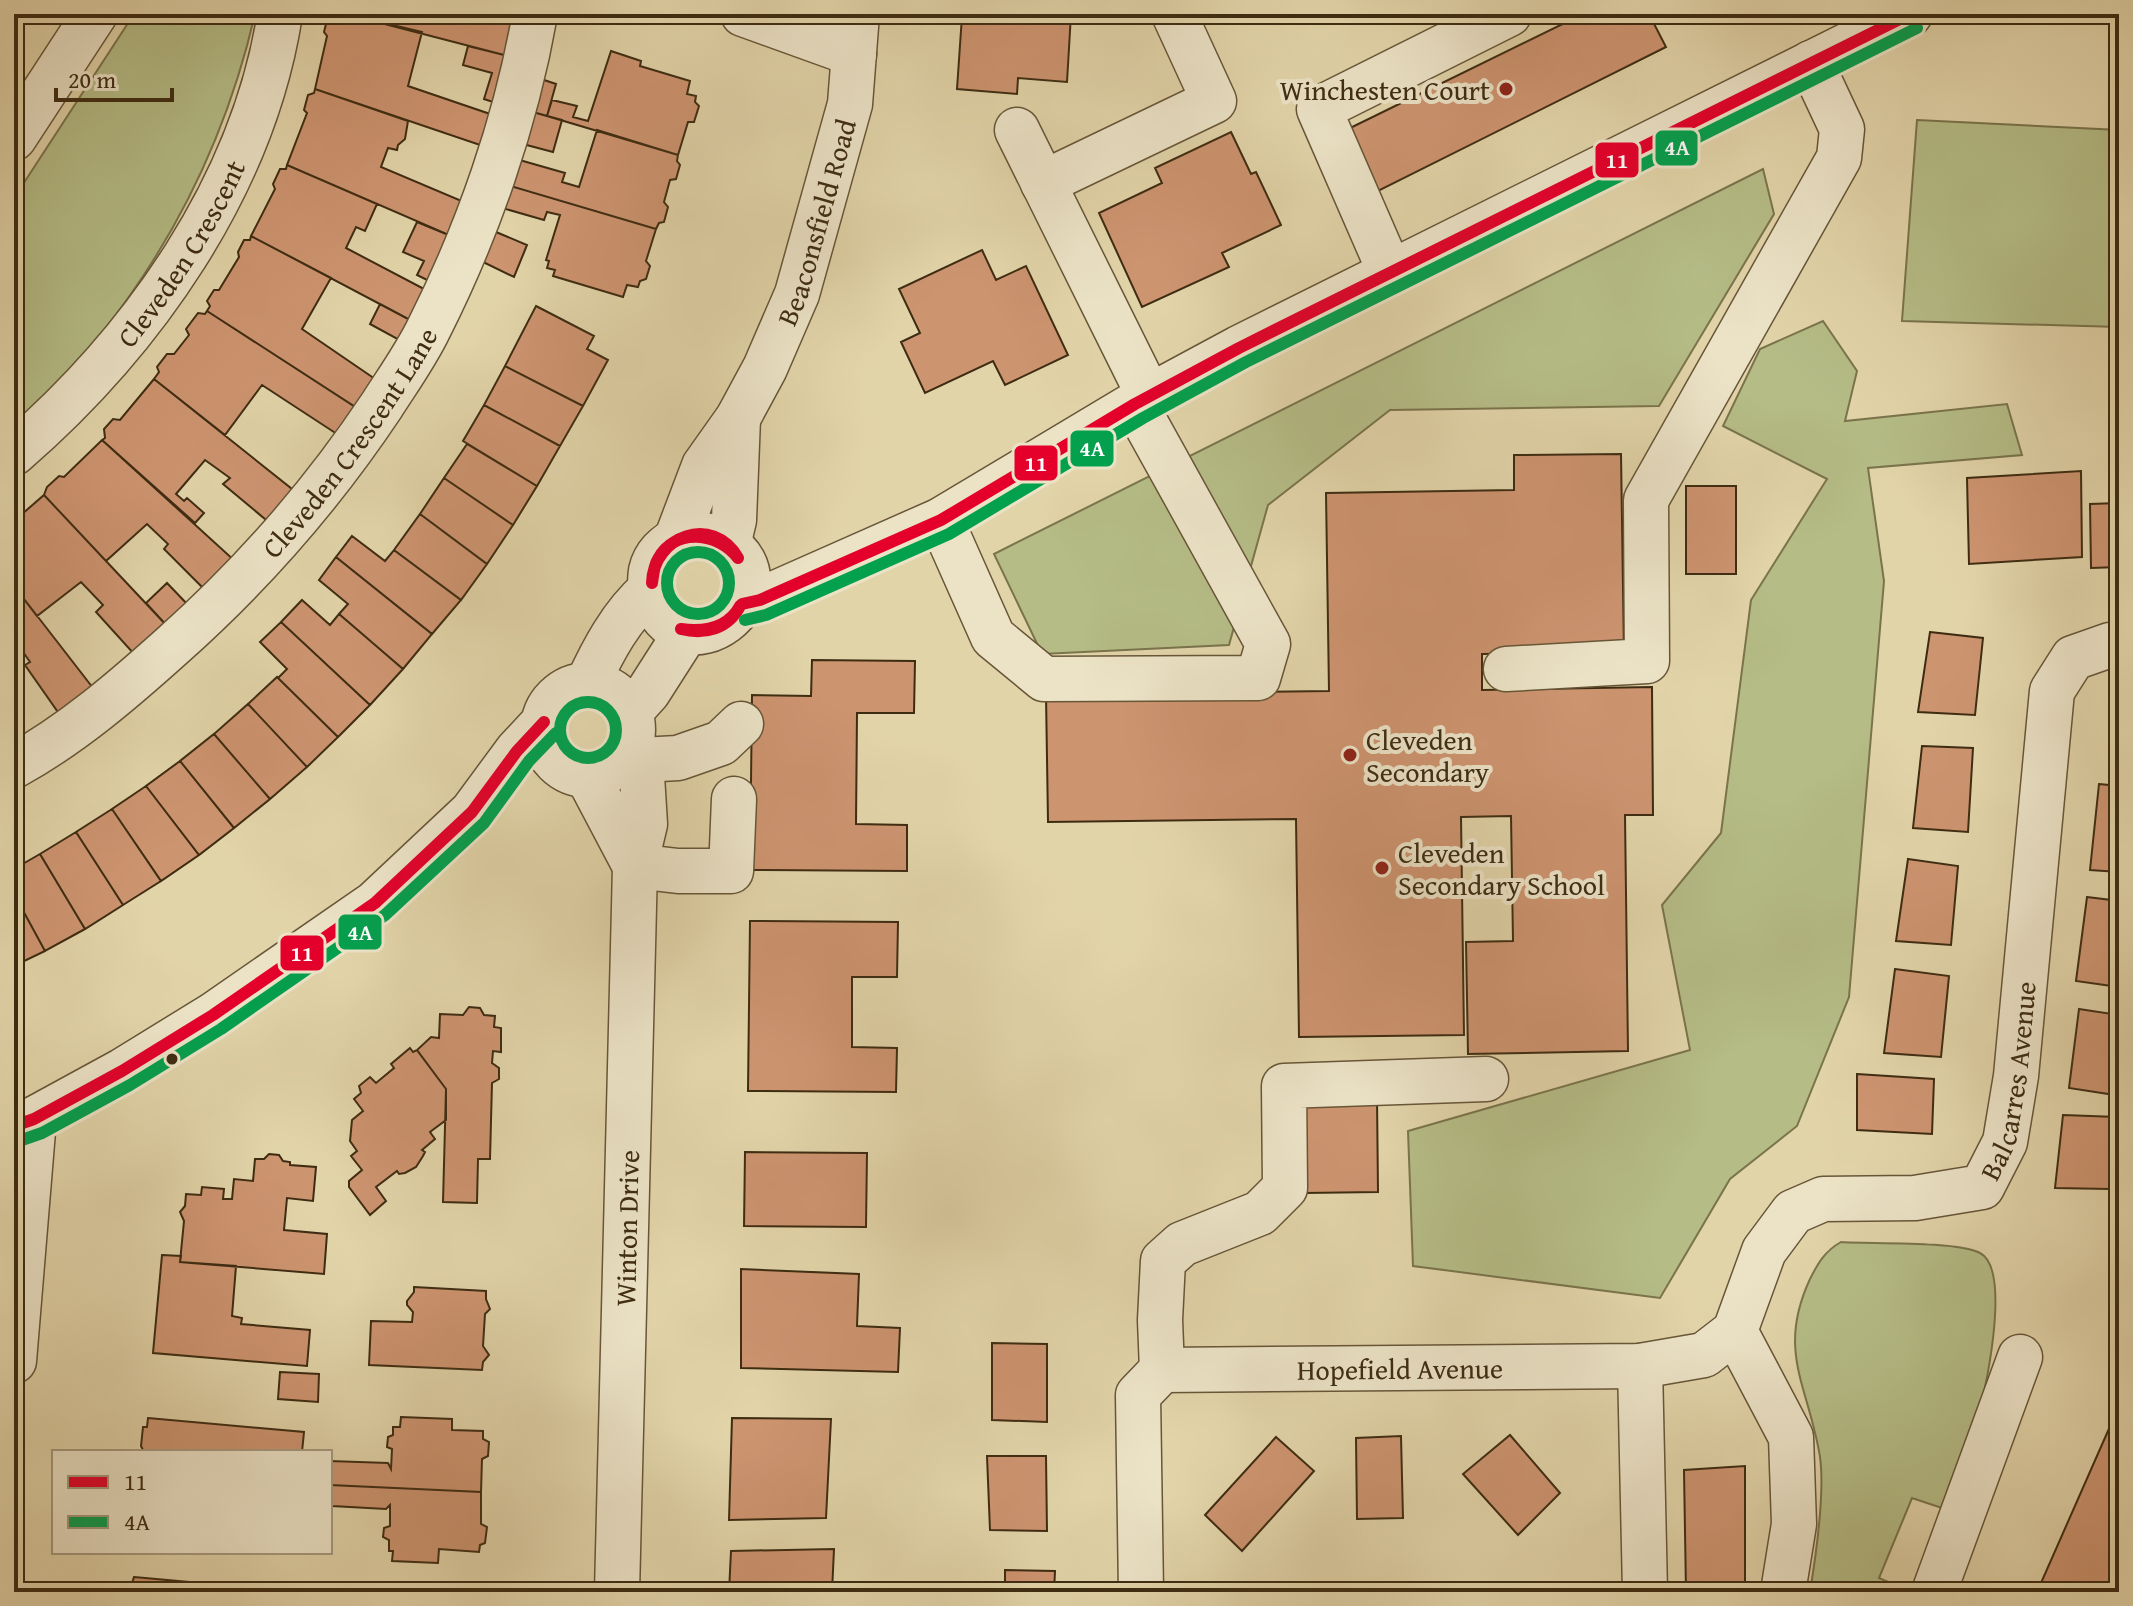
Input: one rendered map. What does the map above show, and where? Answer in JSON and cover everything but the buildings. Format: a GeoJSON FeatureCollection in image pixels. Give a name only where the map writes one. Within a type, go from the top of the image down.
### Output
{"type":"FeatureCollection","features":[{"type":"Feature","properties":{"kind":"street"},"geometry":{"type":"LineString","coordinates":[[14,138],[95,14]]}},
{"type":"Feature","properties":{"kind":"street","name":"Cleveden Crescent"},"geometry":{"type":"LineString","coordinates":[[14,453],[86,385],[132,331],[180,264],[233,166],[255,116],[280,14]]}},
{"type":"Feature","properties":{"kind":"street","name":"Cleveden Crescent Lane"},"geometry":{"type":"LineString","coordinates":[[14,766],[35,755],[97,710],[204,617],[302,514],[358,442],[428,331],[458,266],[492,177],[525,62],[535,14]]}},
{"type":"Feature","properties":{"kind":"street"},"geometry":{"type":"LineString","coordinates":[[743,14],[856,34]]}},
{"type":"Feature","properties":{"kind":"street"},"geometry":{"type":"LineString","coordinates":[[1043,183],[1214,101],[1174,14]]}},
{"type":"Feature","properties":{"kind":"street"},"geometry":{"type":"LineString","coordinates":[[1390,272],[1319,109],[1509,14]]}},
{"type":"Feature","properties":{"kind":"street"},"geometry":{"type":"LineString","coordinates":[[742,604],[760,600],[941,520],[1142,400],[1390,272],[1910,14]]}},
{"type":"Feature","properties":{"kind":"street","name":"Beaconsfield Road"},"geometry":{"type":"LineString","coordinates":[[676,540],[704,466],[738,418],[765,368],[797,294],[850,104],[856,34]]}},
{"type":"Feature","properties":{"kind":"street"},"geometry":{"type":"LineString","coordinates":[[1506,669],[1647,661],[1646,500],[1839,158],[1842,129],[1811,63]]}},
{"type":"Feature","properties":{"kind":"street"},"geometry":{"type":"LineString","coordinates":[[941,520],[993,637],[1044,679],[1258,678],[1268,644],[1142,400],[1017,130]]}},
{"type":"Feature","properties":{"kind":"street","name":"Beaconsfield Road"},"geometry":{"type":"LineString","coordinates":[[734,551],[738,418]]}},
{"type":"Feature","properties":{"kind":"street"},"geometry":{"type":"LineString","coordinates":[[734,551],[746,572],[747,589],[733,618],[703,632],[673,626],[662,616],[650,590],[651,570],[660,552],[689,535],[716,538],[734,551],[825,571]]}},
{"type":"Feature","properties":{"kind":"street"},"geometry":{"type":"LineString","coordinates":[[587,685],[603,648],[634,604],[650,590]]}},
{"type":"Feature","properties":{"kind":"street"},"geometry":{"type":"LineString","coordinates":[[472,812],[576,772],[611,768],[632,741],[648,692],[687,631]]}},
{"type":"Feature","properties":{"kind":"street","name":"Balcarres Avenue"},"geometry":{"type":"LineString","coordinates":[[1735,1331],[1764,1251],[1793,1212],[1823,1199],[1915,1198],[1982,1187],[2005,1142],[2016,1076],[2052,691],[2073,658],[2110,645],[2119,645]]}},
{"type":"Feature","properties":{"kind":"street"},"geometry":{"type":"LineString","coordinates":[[576,772],[548,751],[544,737],[544,722],[549,707],[559,695],[587,685],[616,695],[632,741]]}},
{"type":"Feature","properties":{"kind":"street"},"geometry":{"type":"LineString","coordinates":[[14,1361],[24,1123],[122,1071],[213,1015],[375,903],[472,812],[517,751],[544,722]]}},
{"type":"Feature","properties":{"kind":"street"},"geometry":{"type":"LineString","coordinates":[[632,741],[678,758],[721,743],[741,724]]}},
{"type":"Feature","properties":{"kind":"street","name":"Winton Drive"},"geometry":{"type":"LineString","coordinates":[[617,1592],[635,866],[645,824],[632,741]]}},
{"type":"Feature","properties":{"kind":"street","name":"Winton Drive"},"geometry":{"type":"LineString","coordinates":[[576,772],[635,866]]}},
{"type":"Feature","properties":{"kind":"street"},"geometry":{"type":"LineString","coordinates":[[635,866],[678,871],[731,871],[734,799]]}},
{"type":"Feature","properties":{"kind":"street"},"geometry":{"type":"LineString","coordinates":[[1141,1592],[1138,1395],[1162,1370],[1160,1320],[1163,1261],[1182,1244],[1260,1213],[1285,1188],[1284,1086],[1486,1079]]}},
{"type":"Feature","properties":{"kind":"street"},"geometry":{"type":"LineString","coordinates":[[1645,1592],[1640,1366],[1704,1355],[1735,1331],[1791,1437],[1794,1524],[1783,1592]]}},
{"type":"Feature","properties":{"kind":"street"},"geometry":{"type":"LineString","coordinates":[[1934,1592],[2020,1357]]}},
{"type":"Feature","properties":{"kind":"street","name":"Hopefield Avenue"},"geometry":{"type":"LineString","coordinates":[[1162,1370],[1640,1366]]}},
{"type":"Feature","properties":{"kind":"green space"},"geometry":{"type":"Polygon","coordinates":[[[134,14],[255,14],[244,57],[214,141],[154,260],[102,333],[14,427],[14,198],[134,14]]]}},
{"type":"Feature","properties":{"kind":"green space"},"geometry":{"type":"Polygon","coordinates":[[[1917,120],[2119,130],[2119,327],[1902,321],[1917,120]]]}},
{"type":"Feature","properties":{"kind":"green space"},"geometry":{"type":"Polygon","coordinates":[[[1763,169],[1774,214],[1659,406],[1390,410],[1268,505],[1229,645],[1042,654],[994,554],[1763,169]]]}},
{"type":"Feature","properties":{"kind":"green space"},"geometry":{"type":"Polygon","coordinates":[[[1823,321],[1857,371],[1845,421],[2007,404],[2022,455],[1868,468],[1884,581],[1849,997],[1797,1126],[1730,1179],[1660,1298],[1413,1266],[1408,1131],[1690,1050],[1662,905],[1721,833],[1751,600],[1827,479],[1723,426],[1760,349],[1823,321]]]}},
{"type":"Feature","properties":{"kind":"green space"},"geometry":{"type":"Polygon","coordinates":[[[1841,1242],[1968,1249],[1980,1253],[1990,1264],[1994,1283],[1995,1308],[1989,1365],[1968,1449],[1942,1508],[1912,1498],[1879,1578],[1911,1592],[1810,1592],[1819,1524],[1821,1472],[1815,1432],[1798,1369],[1796,1328],[1800,1305],[1813,1273],[1826,1253],[1841,1242]]]}},
{"type":"Feature","properties":{"kind":"transit line","name":"11"},"geometry":{"type":"LineString","coordinates":[[742,604],[760,600],[941,520],[1135,404],[1239,348],[1910,14]]}},
{"type":"Feature","properties":{"kind":"transit line","name":"4A"},"geometry":{"type":"LineString","coordinates":[[745,620],[766,615],[949,534],[1143,418],[1246,362],[1917,28]]}},
{"type":"Feature","properties":{"kind":"transit line","name":"11"},"geometry":{"type":"LineString","coordinates":[[652,583],[662,553],[686,536],[700,534],[714,537],[727,545],[738,558]]}},
{"type":"Feature","properties":{"kind":"transit line","name":"11"},"geometry":{"type":"LineString","coordinates":[[652,583],[656,564],[665,549],[686,538],[708,538],[730,549],[738,558]]}},
{"type":"Feature","properties":{"kind":"transit line","name":"4A"},"geometry":{"type":"LineString","coordinates":[[698,552],[710,554],[720,561],[727,571],[729,583],[727,595],[720,605],[710,612],[698,614],[686,612],[676,605],[669,595],[667,583],[669,571],[676,561],[686,554],[698,552]]}},
{"type":"Feature","properties":{"kind":"transit line","name":"11"},"geometry":{"type":"LineString","coordinates":[[681,629],[715,627],[729,619],[740,606]]}},
{"type":"Feature","properties":{"kind":"transit line","name":"11"},"geometry":{"type":"LineString","coordinates":[[681,629],[699,631],[715,628],[729,620],[740,606]]}},
{"type":"Feature","properties":{"kind":"transit line","name":"4A"},"geometry":{"type":"LineString","coordinates":[[588,702],[608,710],[616,730],[608,750],[588,758],[568,750],[560,730],[568,710],[588,702]]}},
{"type":"Feature","properties":{"kind":"transit line","name":"11"},"geometry":{"type":"LineString","coordinates":[[14,1126],[34,1119],[122,1071],[213,1015],[375,903],[472,812],[517,751],[544,722]]}},
{"type":"Feature","properties":{"kind":"transit line","name":"4A"},"geometry":{"type":"LineString","coordinates":[[19,1141],[42,1133],[130,1085],[221,1029],[385,915],[484,823],[529,761],[556,733]]}},
{"type":"Feature","properties":{"kind":"place","name":"Winchesten Court"},"geometry":{"type":"Point","coordinates":[1506,89]}},
{"type":"Feature","properties":{"kind":"place","name":"Cleveden Secondary"},"geometry":{"type":"Point","coordinates":[1350,755]}},
{"type":"Feature","properties":{"kind":"place","name":"Cleveden Secondary School"},"geometry":{"type":"Point","coordinates":[1382,868]}}]}
